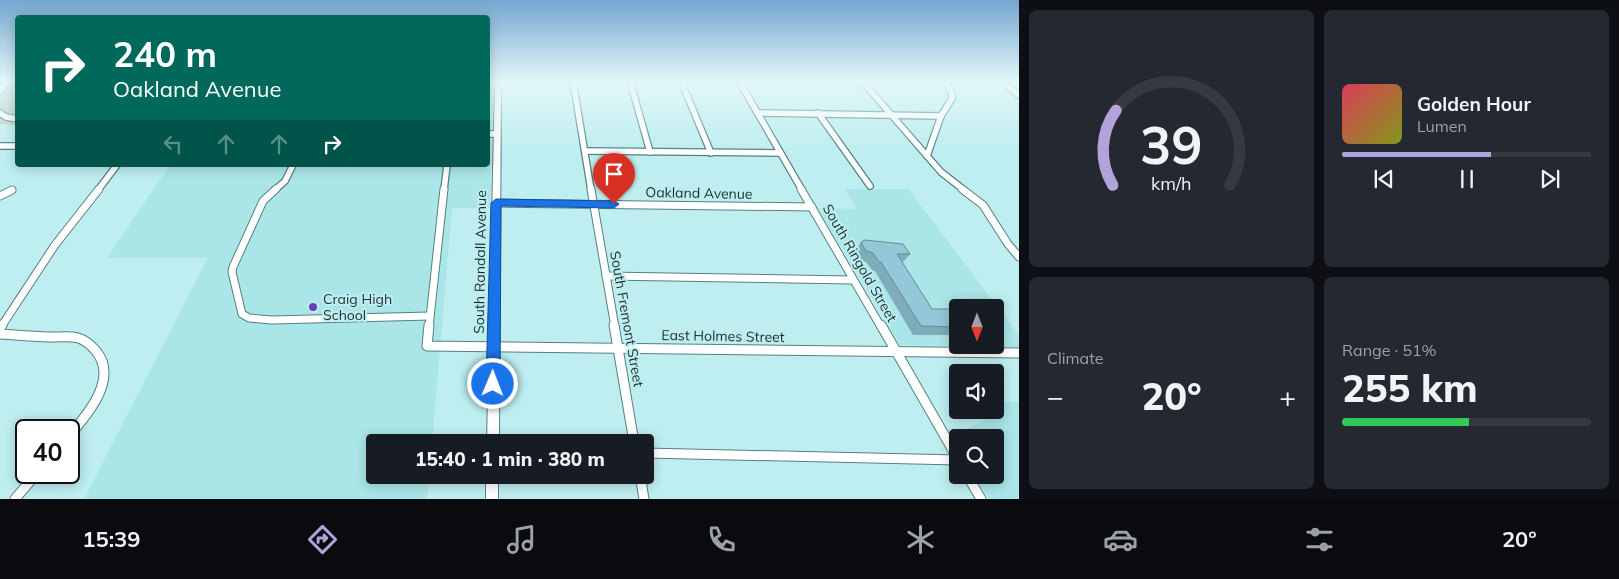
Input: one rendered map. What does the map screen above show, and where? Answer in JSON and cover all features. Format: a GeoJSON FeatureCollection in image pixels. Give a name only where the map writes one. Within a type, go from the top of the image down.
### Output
{"type":"FeatureCollection","features":[{"type":"Feature","properties":{"kind":"street","name":"South Randall Avenue"},"geometry":{"type":"LineString","coordinates":[[492,434],[496,203],[492,134],[495,104]]}},
{"type":"Feature","properties":{"kind":"street","name":"South Fremont Street"},"geometry":{"type":"LineString","coordinates":[[577,104],[633,434]]}},
{"type":"Feature","properties":{"kind":"street"},"geometry":{"type":"LineString","coordinates":[[637,104],[650,152]]}},
{"type":"Feature","properties":{"kind":"street"},"geometry":{"type":"LineString","coordinates":[[691,104],[711,153]]}},
{"type":"Feature","properties":{"kind":"street","name":"South Ringold Street"},"geometry":{"type":"LineString","coordinates":[[753,104],[852,280],[949,443]]}},
{"type":"Feature","properties":{"kind":"street"},"geometry":{"type":"LineString","coordinates":[[882,104],[947,177],[975,196],[1019,257]]}},
{"type":"Feature","properties":{"kind":"street"},"geometry":{"type":"LineString","coordinates":[[927,156],[941,116],[947,104]]}},
{"type":"Feature","properties":{"kind":"street"},"geometry":{"type":"LineString","coordinates":[[0,113],[6,117],[15,118]]}},
{"type":"Feature","properties":{"kind":"street"},"geometry":{"type":"LineString","coordinates":[[758,113],[941,116]]}},
{"type":"Feature","properties":{"kind":"street"},"geometry":{"type":"LineString","coordinates":[[818,113],[870,186]]}},
{"type":"Feature","properties":{"kind":"street"},"geometry":{"type":"LineString","coordinates":[[0,146],[15,146]]}},
{"type":"Feature","properties":{"kind":"street"},"geometry":{"type":"LineString","coordinates":[[586,152],[780,153]]}},
{"type":"Feature","properties":{"kind":"street"},"geometry":{"type":"LineString","coordinates":[[0,328],[56,245],[114,167]]}},
{"type":"Feature","properties":{"kind":"street"},"geometry":{"type":"LineString","coordinates":[[292,167],[280,186],[263,201],[233,267],[232,272],[242,314],[249,318],[272,320],[430,316],[447,167]]}},
{"type":"Feature","properties":{"kind":"street"},"geometry":{"type":"LineString","coordinates":[[0,196],[12,190]]}},
{"type":"Feature","properties":{"kind":"street","name":"Oakland Avenue"},"geometry":{"type":"LineString","coordinates":[[496,203],[812,207]]}},
{"type":"Feature","properties":{"kind":"street"},"geometry":{"type":"LineString","coordinates":[[1008,244],[1019,244]]}},
{"type":"Feature","properties":{"kind":"street"},"geometry":{"type":"LineString","coordinates":[[606,276],[852,280]]}},
{"type":"Feature","properties":{"kind":"street","name":"East Holmes Street"},"geometry":{"type":"LineString","coordinates":[[430,316],[427,346],[886,352],[895,350],[1019,353]]}},
{"type":"Feature","properties":{"kind":"street"},"geometry":{"type":"LineString","coordinates":[[0,334],[77,338],[90,344],[99,352],[105,373],[102,386],[80,423]]}},
{"type":"Feature","properties":{"kind":"street"},"geometry":{"type":"LineString","coordinates":[[654,453],[949,459]]}},
{"type":"Feature","properties":{"kind":"street"},"geometry":{"type":"LineString","coordinates":[[15,499],[28,484]]}},
{"type":"Feature","properties":{"kind":"street"},"geometry":{"type":"LineString","coordinates":[[492,484],[492,499]]}},
{"type":"Feature","properties":{"kind":"street"},"geometry":{"type":"LineString","coordinates":[[642,484],[644,499]]}},
{"type":"Feature","properties":{"kind":"street"},"geometry":{"type":"LineString","coordinates":[[972,484],[981,499]]}},
{"type":"Feature","properties":{"kind":"shaded area","name":"Craig High School"},"geometry":{"type":"Polygon","coordinates":[[[490,104],[492,104],[490,208],[452,208],[433,434],[366,434],[366,484],[428,484],[427,499],[84,499],[208,258],[107,258],[169,167],[490,167],[490,104]]]}},
{"type":"Feature","properties":{"kind":"shaded area"},"geometry":{"type":"Polygon","coordinates":[[[845,189],[908,189],[992,299],[949,299],[949,346],[900,345],[818,208],[857,209],[845,189]]]}},
{"type":"Feature","properties":{"kind":"shaded area"},"geometry":{"type":"Polygon","coordinates":[[[1004,315],[1019,335],[1019,347],[1004,347],[1004,315]]]}},
{"type":"Feature","properties":{"kind":"shaded area"},"geometry":{"type":"Polygon","coordinates":[[[1004,402],[1019,402],[1019,499],[989,499],[980,484],[1004,484],[1004,429],[966,429],[987,419],[1004,419],[1004,402]]]}},
{"type":"Feature","properties":{"kind":"green space"},"geometry":{"type":"Polygon","coordinates":[[[0,104],[15,104],[15,125],[0,124],[0,104]]]}},
{"type":"Feature","properties":{"kind":"building"},"geometry":{"type":"Polygon","coordinates":[[[865,240],[903,244],[910,254],[897,254],[932,309],[949,309],[949,327],[921,326],[881,262],[873,253],[866,251],[861,242],[865,240]]]}},
{"type":"Feature","properties":{"kind":"place","name":"Craig High School"},"geometry":{"type":"Point","coordinates":[313,307]}},
{"type":"Feature","properties":{"kind":"route"},"geometry":{"type":"LineString","coordinates":[[493,384],[496,203],[614,204]]}}]}
